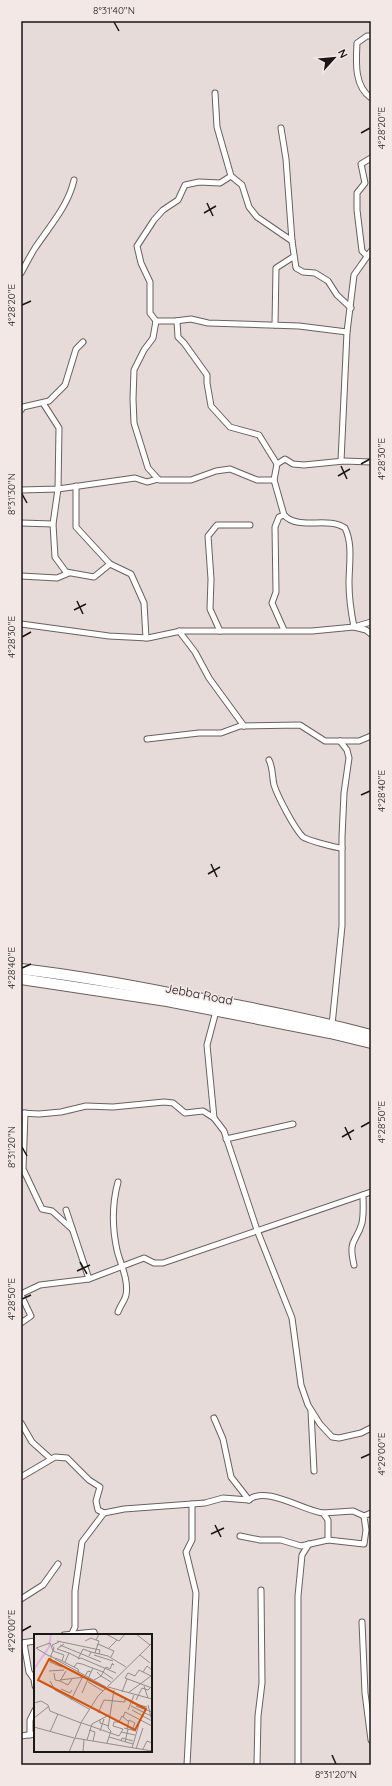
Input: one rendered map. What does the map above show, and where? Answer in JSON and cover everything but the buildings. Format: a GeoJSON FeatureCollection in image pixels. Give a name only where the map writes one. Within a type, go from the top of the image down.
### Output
{"type":"FeatureCollection","features":[{"type":"Feature","properties":{"kind":"highway"},"geometry":{"type":"LineString","coordinates":[[21,969],[128,985],[371,1034]]}},
{"type":"Feature","properties":{"kind":"highway","name":"Jebba Road"},"geometry":{"type":"LineString","coordinates":[[21,978],[167,1001],[330,1033],[371,1043]]}},
{"type":"Feature","properties":{"kind":"street"},"geometry":{"type":"LineString","coordinates":[[371,36],[367,36],[357,43],[356,58],[357,76],[364,93],[371,98]]}},
{"type":"Feature","properties":{"kind":"street"},"geometry":{"type":"LineString","coordinates":[[215,93],[217,127],[231,176],[242,185],[249,207],[257,216],[292,241]]}},
{"type":"Feature","properties":{"kind":"street"},"geometry":{"type":"LineString","coordinates":[[281,128],[286,159],[293,258],[296,268],[303,272],[315,273],[328,280],[337,295],[350,308]]}},
{"type":"Feature","properties":{"kind":"street"},"geometry":{"type":"LineString","coordinates":[[367,256],[362,251],[356,210],[357,193],[365,183],[361,164],[371,158]]}},
{"type":"Feature","properties":{"kind":"street"},"geometry":{"type":"LineString","coordinates":[[158,479],[148,468],[134,423],[134,370],[144,350],[154,338],[156,321],[150,314],[150,282],[141,263],[137,246],[154,220],[163,210],[178,200],[185,185],[199,182],[220,183],[231,176]]}},
{"type":"Feature","properties":{"kind":"street"},"geometry":{"type":"LineString","coordinates":[[21,273],[63,208],[72,191],[74,180]]}},
{"type":"Feature","properties":{"kind":"street"},"geometry":{"type":"LineString","coordinates":[[341,461],[347,332],[354,275],[371,251]]}},
{"type":"Feature","properties":{"kind":"street"},"geometry":{"type":"LineString","coordinates":[[275,325],[276,268],[293,258]]}},
{"type":"Feature","properties":{"kind":"street"},"geometry":{"type":"LineString","coordinates":[[156,321],[191,319],[208,323],[275,325],[347,332]]}},
{"type":"Feature","properties":{"kind":"street"},"geometry":{"type":"LineString","coordinates":[[177,321],[178,337],[207,375],[211,406],[230,427],[259,435],[277,464],[274,480],[284,515],[288,519],[298,523],[333,523],[345,528],[350,540],[349,591],[354,627]]}},
{"type":"Feature","properties":{"kind":"street"},"geometry":{"type":"LineString","coordinates":[[21,410],[23,407],[49,401],[65,385],[76,349],[83,342]]}},
{"type":"Feature","properties":{"kind":"street"},"geometry":{"type":"LineString","coordinates":[[43,403],[59,428],[58,489],[53,524],[55,557],[66,572],[94,577],[110,564]]}},
{"type":"Feature","properties":{"kind":"street"},"geometry":{"type":"LineString","coordinates":[[277,464],[285,459],[293,464],[304,465],[341,461],[371,462]]}},
{"type":"Feature","properties":{"kind":"street"},"geometry":{"type":"LineString","coordinates":[[21,490],[58,489],[135,478],[147,482],[158,479],[176,481],[190,480],[216,471],[230,469],[257,480],[274,480]]}},
{"type":"Feature","properties":{"kind":"street"},"geometry":{"type":"LineString","coordinates":[[76,486],[76,527],[110,564],[131,574],[144,602],[146,638]]}},
{"type":"Feature","properties":{"kind":"street"},"geometry":{"type":"LineString","coordinates":[[284,515],[279,517],[275,527],[276,592],[272,603],[284,630]]}},
{"type":"Feature","properties":{"kind":"street"},"geometry":{"type":"LineString","coordinates":[[21,523],[53,524]]}},
{"type":"Feature","properties":{"kind":"street"},"geometry":{"type":"LineString","coordinates":[[220,632],[210,610],[211,579],[208,536],[217,525],[250,525]]}},
{"type":"Feature","properties":{"kind":"street"},"geometry":{"type":"LineString","coordinates":[[21,576],[57,578],[69,573]]}},
{"type":"Feature","properties":{"kind":"street"},"geometry":{"type":"LineString","coordinates":[[21,624],[109,636],[146,638],[178,631],[312,631],[354,627],[371,622]]}},
{"type":"Feature","properties":{"kind":"street"},"geometry":{"type":"LineString","coordinates":[[354,627],[366,630],[371,634]]}},
{"type":"Feature","properties":{"kind":"street"},"geometry":{"type":"LineString","coordinates":[[178,631],[195,652],[209,678],[244,726]]}},
{"type":"Feature","properties":{"kind":"street"},"geometry":{"type":"LineString","coordinates":[[147,739],[199,733],[221,733],[244,726],[300,725],[325,741],[360,740],[371,736]]}},
{"type":"Feature","properties":{"kind":"street"},"geometry":{"type":"LineString","coordinates":[[332,1025],[342,926],[344,793],[349,758],[347,750],[340,741]]}},
{"type":"Feature","properties":{"kind":"street"},"geometry":{"type":"LineString","coordinates":[[269,760],[272,767],[274,784],[280,798],[285,809],[304,838],[333,847],[342,848]]}},
{"type":"Feature","properties":{"kind":"street"},"geometry":{"type":"LineString","coordinates":[[214,1118],[207,1045],[216,1011]]}},
{"type":"Feature","properties":{"kind":"street"},"geometry":{"type":"LineString","coordinates":[[72,1229],[52,1211],[42,1209],[24,1169],[23,1113],[39,1114],[61,1112],[86,1106],[113,1107],[164,1102],[173,1103],[185,1113],[203,1111],[214,1118],[224,1131],[257,1230],[292,1318],[301,1385],[311,1410],[320,1424],[332,1437],[339,1438],[361,1433],[371,1428]]}},
{"type":"Feature","properties":{"kind":"street"},"geometry":{"type":"LineString","coordinates":[[226,1139],[293,1124]]}},
{"type":"Feature","properties":{"kind":"street"},"geometry":{"type":"LineString","coordinates":[[118,1182],[114,1198],[114,1223],[117,1249],[122,1266],[126,1294],[118,1312]]}},
{"type":"Feature","properties":{"kind":"street"},"geometry":{"type":"LineString","coordinates":[[21,1323],[31,1316],[21,1295],[40,1285],[89,1279],[144,1258],[154,1263],[163,1263],[371,1192]]}},
{"type":"Feature","properties":{"kind":"street"},"geometry":{"type":"LineString","coordinates":[[354,1265],[351,1251],[352,1242],[361,1225],[364,1214],[363,1195]]}},
{"type":"Feature","properties":{"kind":"street"},"geometry":{"type":"LineString","coordinates":[[66,1210],[89,1279]]}},
{"type":"Feature","properties":{"kind":"street"},"geometry":{"type":"LineString","coordinates":[[311,1410],[314,1472]]}},
{"type":"Feature","properties":{"kind":"street"},"geometry":{"type":"LineString","coordinates":[[214,1418],[223,1439],[231,1477],[250,1500]]}},
{"type":"Feature","properties":{"kind":"street"},"geometry":{"type":"LineString","coordinates":[[21,1423],[32,1442],[51,1459]]}},
{"type":"Feature","properties":{"kind":"street"},"geometry":{"type":"LineString","coordinates":[[21,1477],[55,1457],[67,1458],[90,1480],[100,1487],[96,1501],[98,1510],[104,1514]]}},
{"type":"Feature","properties":{"kind":"street"},"geometry":{"type":"LineString","coordinates":[[72,1633],[75,1627],[75,1591],[82,1542],[104,1514],[124,1509],[205,1503],[223,1498],[250,1500],[254,1496],[261,1494],[298,1504],[312,1512],[323,1513],[353,1511],[364,1516],[371,1513]]}},
{"type":"Feature","properties":{"kind":"street"},"geometry":{"type":"LineString","coordinates":[[187,1765],[196,1593],[186,1552],[192,1540],[192,1504]]}},
{"type":"Feature","properties":{"kind":"street"},"geometry":{"type":"LineString","coordinates":[[323,1513],[328,1520],[328,1540]]}},
{"type":"Feature","properties":{"kind":"street"},"geometry":{"type":"LineString","coordinates":[[363,1543],[366,1530],[364,1516]]}},
{"type":"Feature","properties":{"kind":"street"},"geometry":{"type":"LineString","coordinates":[[240,1536],[260,1540],[281,1540],[301,1546],[328,1540],[371,1545]]}},
{"type":"Feature","properties":{"kind":"street"},"geometry":{"type":"LineString","coordinates":[[298,1765],[298,1596],[302,1555],[309,1544]]}},
{"type":"Feature","properties":{"kind":"street"},"geometry":{"type":"LineString","coordinates":[[21,1599],[43,1584],[58,1564]]}},
{"type":"Feature","properties":{"kind":"street"},"geometry":{"type":"LineString","coordinates":[[257,1765],[258,1716],[262,1683],[260,1590]]}},
{"type":"Feature","properties":{"kind":"street"},"geometry":{"type":"LineString","coordinates":[[362,1622],[365,1693],[371,1740]]}},
{"type":"Feature","properties":{"kind":"street"},"geometry":{"type":"LineString","coordinates":[[68,1634],[94,1632],[95,1634]]}},
{"type":"Feature","properties":{"kind":"street"},"geometry":{"type":"LineString","coordinates":[[34,1641],[23,1643],[29,1672],[34,1679]]}},
{"type":"Feature","properties":{"kind":"street"},"geometry":{"type":"LineString","coordinates":[[21,1736],[33,1735],[30,1720],[34,1712]]}}]}
